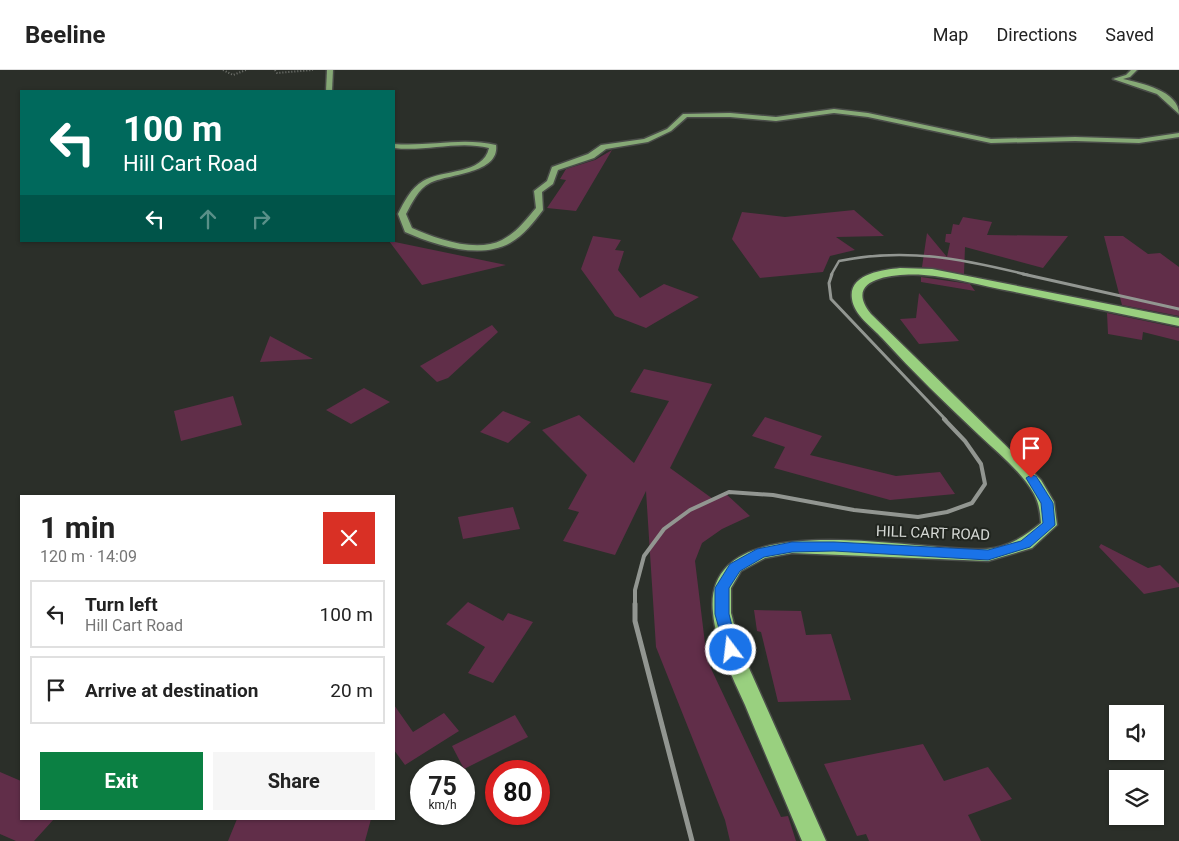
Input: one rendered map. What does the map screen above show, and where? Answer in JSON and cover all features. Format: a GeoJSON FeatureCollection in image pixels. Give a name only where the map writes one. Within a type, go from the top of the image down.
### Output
{"type":"FeatureCollection","features":[{"type":"Feature","properties":{"kind":"highway","name":"HILL CART ROAD"},"geometry":{"type":"LineString","coordinates":[[814,841],[731,650],[722,614],[722,588],[735,567],[761,553],[792,547],[834,547],[988,555],[1026,544],[1049,525],[1047,503],[1031,478],[908,358],[860,307],[857,295],[861,284],[871,277],[888,272],[908,270],[932,272],[1179,322]]}},
{"type":"Feature","properties":{"kind":"main road"},"geometry":{"type":"LineString","coordinates":[[329,90],[330,70]]}},
{"type":"Feature","properties":{"kind":"main road"},"geometry":{"type":"LineString","coordinates":[[1134,70],[1128,76],[1116,79],[1161,92],[1179,112]]}},
{"type":"Feature","properties":{"kind":"main road"},"geometry":{"type":"LineString","coordinates":[[395,146],[419,148],[483,143],[493,147],[493,152],[488,161],[473,168],[428,181],[409,200],[402,214],[408,230],[427,239],[475,246],[498,245],[528,224],[540,208],[538,192],[550,182],[555,169],[591,156],[604,147],[646,141],[669,130],[685,115],[730,115],[776,119],[834,111],[868,115],[990,141],[1075,139],[1138,141],[1179,135]]}},
{"type":"Feature","properties":{"kind":"path"},"geometry":{"type":"LineString","coordinates":[[222,70],[233,74],[246,70]]}},
{"type":"Feature","properties":{"kind":"path"},"geometry":{"type":"LineString","coordinates":[[275,70],[277,73],[318,70]]}},
{"type":"Feature","properties":{"kind":"building"},"geometry":{"type":"Polygon","coordinates":[[[612,150],[576,211],[547,208],[566,180],[560,179],[566,169],[595,160],[612,150]]]}},
{"type":"Feature","properties":{"kind":"building"},"geometry":{"type":"Polygon","coordinates":[[[854,210],[884,236],[836,237],[855,250],[830,256],[823,272],[760,278],[732,239],[742,212],[785,217],[854,210]]]}},
{"type":"Feature","properties":{"kind":"building"},"geometry":{"type":"Polygon","coordinates":[[[963,217],[992,222],[987,235],[1068,236],[1043,268],[965,247],[964,274],[922,267],[927,233],[947,257],[950,243],[945,242],[946,234],[951,234],[953,224],[959,225],[963,217]]]}},
{"type":"Feature","properties":{"kind":"building"},"geometry":{"type":"Polygon","coordinates":[[[593,236],[621,240],[615,250],[624,251],[618,270],[640,298],[664,284],[699,297],[646,328],[615,316],[581,269],[593,236]]]}},
{"type":"Feature","properties":{"kind":"building"},"geometry":{"type":"Polygon","coordinates":[[[1104,236],[1123,236],[1148,254],[1160,253],[1179,267],[1179,316],[1122,305],[1104,236]]]}},
{"type":"Feature","properties":{"kind":"building"},"geometry":{"type":"Polygon","coordinates":[[[390,242],[506,265],[422,285],[390,242]]]}},
{"type":"Feature","properties":{"kind":"building"},"geometry":{"type":"Polygon","coordinates":[[[921,277],[970,284],[975,291],[921,282],[921,277]]]}},
{"type":"Feature","properties":{"kind":"building"},"geometry":{"type":"Polygon","coordinates":[[[919,293],[959,341],[919,344],[900,319],[916,318],[919,293]]]}},
{"type":"Feature","properties":{"kind":"building"},"geometry":{"type":"Polygon","coordinates":[[[1107,313],[1179,328],[1179,341],[1143,332],[1142,340],[1108,334],[1107,313]]]}},
{"type":"Feature","properties":{"kind":"building"},"geometry":{"type":"Polygon","coordinates":[[[492,325],[498,332],[448,378],[437,382],[420,366],[492,325]]]}},
{"type":"Feature","properties":{"kind":"building"},"geometry":{"type":"Polygon","coordinates":[[[270,336],[313,359],[260,362],[270,336]]]}},
{"type":"Feature","properties":{"kind":"building"},"geometry":{"type":"Polygon","coordinates":[[[644,369],[712,384],[670,468],[713,499],[725,493],[750,516],[722,529],[702,543],[695,561],[707,660],[781,817],[788,816],[796,841],[730,841],[725,820],[656,647],[646,491],[615,555],[563,541],[579,512],[568,509],[587,475],[542,430],[579,415],[634,463],[669,401],[630,392],[644,369]]]}},
{"type":"Feature","properties":{"kind":"building"},"geometry":{"type":"Polygon","coordinates":[[[364,388],[390,402],[351,424],[326,410],[364,388]]]}},
{"type":"Feature","properties":{"kind":"building"},"geometry":{"type":"Polygon","coordinates":[[[233,396],[242,425],[181,441],[174,411],[233,396]]]}},
{"type":"Feature","properties":{"kind":"building"},"geometry":{"type":"Polygon","coordinates":[[[503,411],[531,422],[508,443],[480,432],[503,411]]]}},
{"type":"Feature","properties":{"kind":"building"},"geometry":{"type":"Polygon","coordinates":[[[765,417],[822,436],[810,455],[896,476],[940,472],[955,494],[890,500],[774,468],[785,447],[752,436],[765,417]]]}},
{"type":"Feature","properties":{"kind":"building"},"geometry":{"type":"Polygon","coordinates":[[[513,507],[520,529],[463,539],[458,517],[513,507]]]}},
{"type":"Feature","properties":{"kind":"building"},"geometry":{"type":"Polygon","coordinates":[[[1101,544],[1148,568],[1160,565],[1179,584],[1179,587],[1144,594],[1099,547],[1101,544]]]}},
{"type":"Feature","properties":{"kind":"building"},"geometry":{"type":"Polygon","coordinates":[[[468,602],[503,621],[508,613],[533,622],[493,683],[468,673],[485,647],[446,624],[468,602]]]}},
{"type":"Feature","properties":{"kind":"building"},"geometry":{"type":"Polygon","coordinates":[[[754,610],[801,611],[806,635],[831,634],[851,700],[778,702],[761,632],[757,631],[754,610]]]}},
{"type":"Feature","properties":{"kind":"building"},"geometry":{"type":"Polygon","coordinates":[[[395,706],[413,732],[444,713],[459,731],[410,760],[405,765],[395,751],[395,706]]]}},
{"type":"Feature","properties":{"kind":"building"},"geometry":{"type":"Polygon","coordinates":[[[515,715],[528,737],[475,764],[475,760],[459,760],[452,746],[515,715]]]}},
{"type":"Feature","properties":{"kind":"building"},"geometry":{"type":"Polygon","coordinates":[[[923,744],[944,781],[988,767],[1012,799],[968,815],[981,841],[869,841],[866,834],[857,836],[824,764],[923,744]]]}},
{"type":"Feature","properties":{"kind":"building"},"geometry":{"type":"Polygon","coordinates":[[[0,772],[20,781],[20,820],[53,820],[34,841],[16,841],[0,834],[0,772]]]}},
{"type":"Feature","properties":{"kind":"building"},"geometry":{"type":"Polygon","coordinates":[[[237,820],[371,820],[365,841],[228,841],[237,820]]]}},
{"type":"Feature","properties":{"kind":"railway"},"geometry":{"type":"LineString","coordinates":[[831,275],[839,261],[888,255],[911,255],[957,260],[1028,275]]}},
{"type":"Feature","properties":{"kind":"railway"},"geometry":{"type":"LineString","coordinates":[[832,274],[829,283],[831,299],[946,420]]}},
{"type":"Feature","properties":{"kind":"railway"},"geometry":{"type":"LineString","coordinates":[[1023,274],[1179,309]]}},
{"type":"Feature","properties":{"kind":"railway"},"geometry":{"type":"LineString","coordinates":[[692,841],[635,621],[635,590],[644,556],[664,529],[690,510],[729,492],[773,495],[854,510],[918,517],[947,512],[972,503],[985,484],[981,464],[965,441],[944,419]]}},
{"type":"Feature","properties":{"kind":"route"},"geometry":{"type":"LineString","coordinates":[[731,650],[722,614],[722,588],[735,567],[761,553],[792,547],[884,549],[988,555],[1026,544],[1049,525],[1047,503],[1031,478]]}}]}
